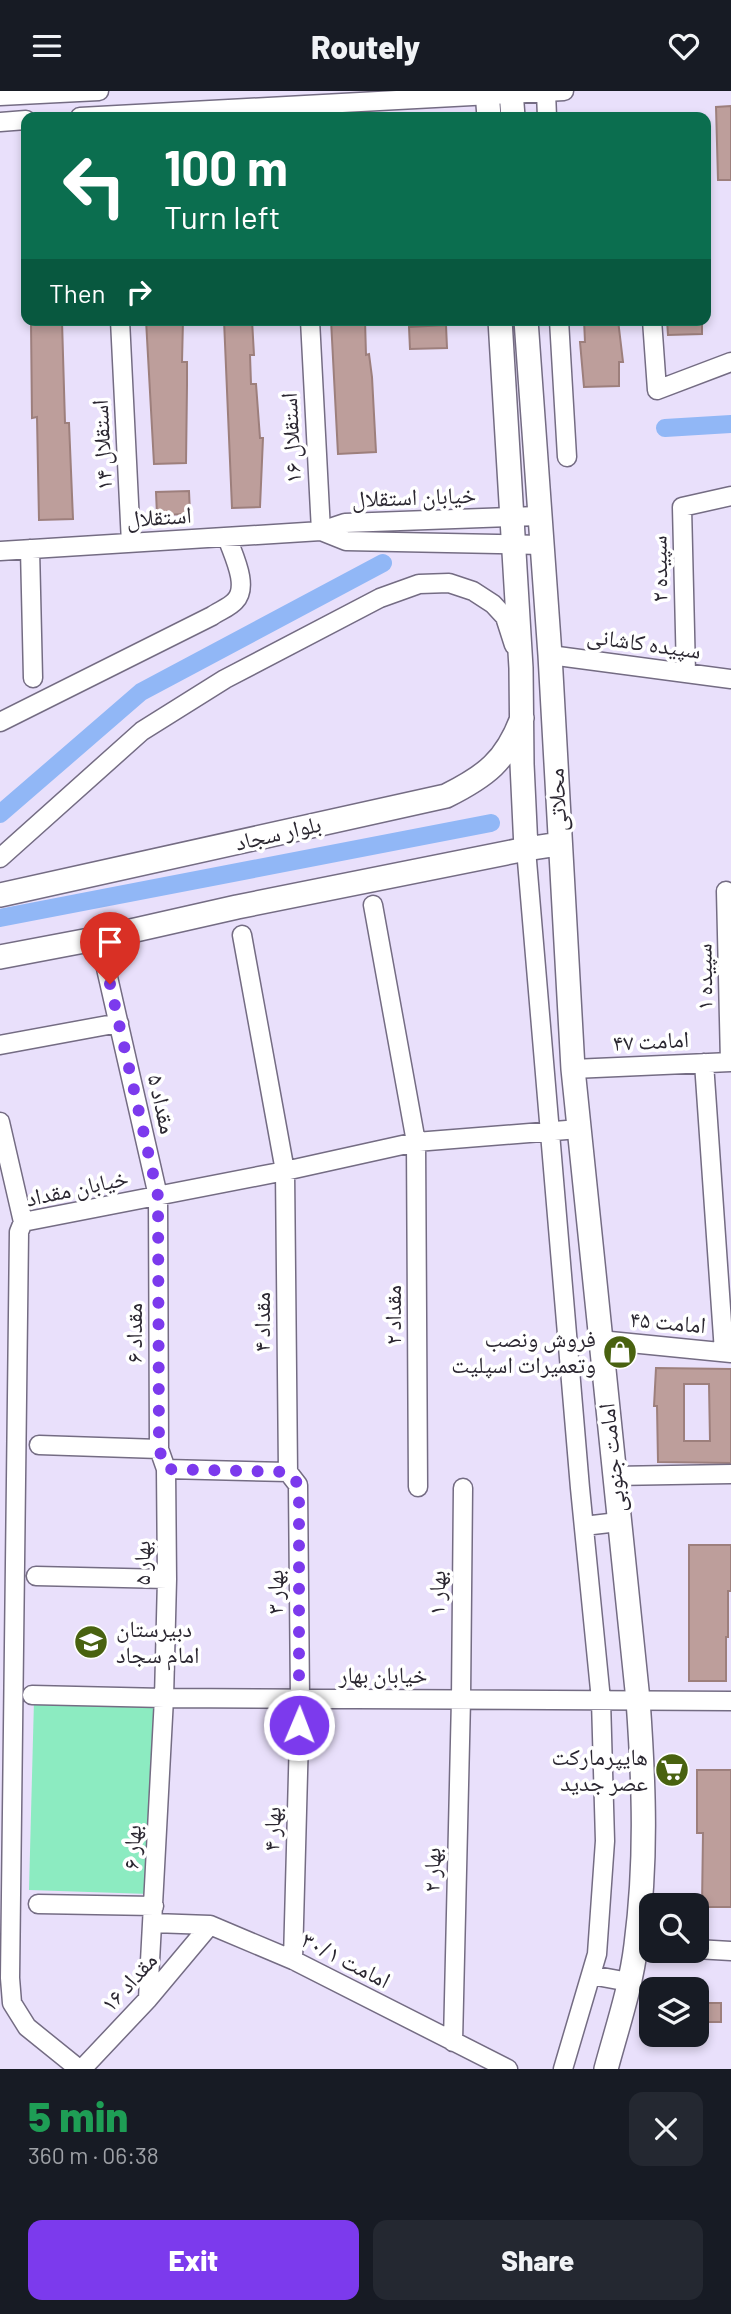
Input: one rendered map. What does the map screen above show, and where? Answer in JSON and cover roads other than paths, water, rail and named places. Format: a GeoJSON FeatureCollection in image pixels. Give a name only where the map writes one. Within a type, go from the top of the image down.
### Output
{"type":"FeatureCollection","features":[{"type":"Feature","properties":{"kind":"main road"},"geometry":{"type":"LineString","coordinates":[[511,92],[513,112]]}},
{"type":"Feature","properties":{"kind":"main road","name":"محلاتی"},"geometry":{"type":"LineString","coordinates":[[500,326],[521,668],[526,849],[559,844],[550,655],[526,326]]}},
{"type":"Feature","properties":{"kind":"main road","name":"بلوار سجاد"},"geometry":{"type":"LineString","coordinates":[[0,895],[446,796],[489,772],[510,746],[522,718]]}},
{"type":"Feature","properties":{"kind":"main road","name":"امامت جنوبی"},"geometry":{"type":"LineString","coordinates":[[559,844],[573,1069],[638,1700],[645,1843],[645,1893]]}},
{"type":"Feature","properties":{"kind":"main road"},"geometry":{"type":"LineString","coordinates":[[0,957],[526,849]]}},
{"type":"Feature","properties":{"kind":"main road","name":"امامت جنوبی"},"geometry":{"type":"LineString","coordinates":[[606,2069],[629,1982],[639,1958]]}},
{"type":"Feature","properties":{"kind":"street"},"geometry":{"type":"LineString","coordinates":[[10,94],[99,91]]}},
{"type":"Feature","properties":{"kind":"street"},"geometry":{"type":"LineString","coordinates":[[109,91],[109,112]]}},
{"type":"Feature","properties":{"kind":"street"},"geometry":{"type":"LineString","coordinates":[[210,112],[488,101],[511,92],[564,91]]}},
{"type":"Feature","properties":{"kind":"street"},"geometry":{"type":"LineString","coordinates":[[546,92],[547,112]]}},
{"type":"Feature","properties":{"kind":"street"},"geometry":{"type":"LineString","coordinates":[[0,122],[21,120]]}},
{"type":"Feature","properties":{"kind":"street","name":"استقلال ۱۴"},"geometry":{"type":"LineString","coordinates":[[120,326],[131,543]]}},
{"type":"Feature","properties":{"kind":"street","name":"استقلال ۱۶"},"geometry":{"type":"LineString","coordinates":[[310,326],[321,531]]}},
{"type":"Feature","properties":{"kind":"street"},"geometry":{"type":"LineString","coordinates":[[559,326],[567,457]]}},
{"type":"Feature","properties":{"kind":"street"},"geometry":{"type":"LineString","coordinates":[[652,326],[657,390],[731,362]]}},
{"type":"Feature","properties":{"kind":"street","name":"سپیده ۲"},"geometry":{"type":"LineString","coordinates":[[686,673],[682,507],[731,496]]}},
{"type":"Feature","properties":{"kind":"street","name":"خیابان استقلال"},"geometry":{"type":"LineString","coordinates":[[321,531],[345,523],[539,516]]}},
{"type":"Feature","properties":{"kind":"street"},"geometry":{"type":"LineString","coordinates":[[321,531],[346,541],[541,545]]}},
{"type":"Feature","properties":{"kind":"street","name":"استقلال"},"geometry":{"type":"LineString","coordinates":[[0,551],[321,531]]}},
{"type":"Feature","properties":{"kind":"street"},"geometry":{"type":"LineString","coordinates":[[0,722],[212,616],[236,601],[241,591],[239,575],[227,537]]}},
{"type":"Feature","properties":{"kind":"street"},"geometry":{"type":"LineString","coordinates":[[30,549],[33,678]]}},
{"type":"Feature","properties":{"kind":"street"},"geometry":{"type":"LineString","coordinates":[[0,857],[142,731],[225,679],[390,594],[419,584],[449,583],[473,591],[493,604],[505,617],[521,668]]}},
{"type":"Feature","properties":{"kind":"street","name":"سپیده کاشانی"},"geometry":{"type":"LineString","coordinates":[[550,655],[731,679]]}},
{"type":"Feature","properties":{"kind":"street"},"geometry":{"type":"LineString","coordinates":[[526,849],[601,1700],[605,1842],[597,1954],[562,2069]]}},
{"type":"Feature","properties":{"kind":"street","name":"سپیده ۱"},"geometry":{"type":"LineString","coordinates":[[726,891],[730,1062]]}},
{"type":"Feature","properties":{"kind":"street","name":"مقداد ۲"},"geometry":{"type":"LineString","coordinates":[[373,905],[415,1142],[418,1487]]}},
{"type":"Feature","properties":{"kind":"street","name":"مقداد ۴"},"geometry":{"type":"LineString","coordinates":[[242,935],[285,1171],[293,1478]]}},
{"type":"Feature","properties":{"kind":"street","name":"مقداد ۵"},"geometry":{"type":"LineString","coordinates":[[105,964],[158,1196]]}},
{"type":"Feature","properties":{"kind":"street"},"geometry":{"type":"LineString","coordinates":[[0,1045],[119,1023]]}},
{"type":"Feature","properties":{"kind":"street","name":"امامت ۴۷"},"geometry":{"type":"LineString","coordinates":[[573,1069],[730,1062]]}},
{"type":"Feature","properties":{"kind":"street"},"geometry":{"type":"LineString","coordinates":[[704,1063],[727,1352]]}},
{"type":"Feature","properties":{"kind":"street"},"geometry":{"type":"LineString","coordinates":[[0,1122],[23,1222]]}},
{"type":"Feature","properties":{"kind":"street","name":"خیابان مقداد"},"geometry":{"type":"LineString","coordinates":[[80,2069],[27,2027],[12,2003],[6,1751],[8,1444],[19,1232],[23,1222],[285,1171],[415,1142],[579,1129]]}},
{"type":"Feature","properties":{"kind":"street","name":"مقداد ۶"},"geometry":{"type":"LineString","coordinates":[[158,1196],[159,1449],[166,1469]]}},
{"type":"Feature","properties":{"kind":"street","name":"امامت ۴۵"},"geometry":{"type":"LineString","coordinates":[[600,1340],[727,1352]]}},
{"type":"Feature","properties":{"kind":"street"},"geometry":{"type":"LineString","coordinates":[[39,1445],[159,1449]]}},
{"type":"Feature","properties":{"kind":"street"},"geometry":{"type":"LineString","coordinates":[[166,1469],[293,1478]]}},
{"type":"Feature","properties":{"kind":"street","name":"بهار ۵"},"geometry":{"type":"LineString","coordinates":[[164,1698],[166,1469]]}},
{"type":"Feature","properties":{"kind":"street"},"geometry":{"type":"LineString","coordinates":[[613,1476],[731,1474]]}},
{"type":"Feature","properties":{"kind":"street","name":"بهار ۳"},"geometry":{"type":"LineString","coordinates":[[293,1478],[300,1699]]}},
{"type":"Feature","properties":{"kind":"street","name":"بهار ۱"},"geometry":{"type":"LineString","coordinates":[[461,1699],[463,1488]]}},
{"type":"Feature","properties":{"kind":"street"},"geometry":{"type":"LineString","coordinates":[[584,1526],[618,1522]]}},
{"type":"Feature","properties":{"kind":"street"},"geometry":{"type":"LineString","coordinates":[[36,1576],[167,1579]]}},
{"type":"Feature","properties":{"kind":"street","name":"خیابان بهار"},"geometry":{"type":"LineString","coordinates":[[32,1695],[731,1701]]}},
{"type":"Feature","properties":{"kind":"street","name":"بهار ۶"},"geometry":{"type":"LineString","coordinates":[[148,1999],[164,1698]]}},
{"type":"Feature","properties":{"kind":"street","name":"بهار ۴"},"geometry":{"type":"LineString","coordinates":[[293,1960],[300,1699]]}},
{"type":"Feature","properties":{"kind":"street","name":"بهار ۲"},"geometry":{"type":"LineString","coordinates":[[453,2042],[461,1699]]}},
{"type":"Feature","properties":{"kind":"street","name":"امامت ۳۰/۱"},"geometry":{"type":"LineString","coordinates":[[38,1904],[153,1915],[210,1925],[293,1960],[508,2069]]}},
{"type":"Feature","properties":{"kind":"street","name":"مقداد ۱۶"},"geometry":{"type":"LineString","coordinates":[[80,2069],[148,1999],[210,1925]]}},
{"type":"Feature","properties":{"kind":"street"},"geometry":{"type":"LineString","coordinates":[[709,1950],[731,1951]]}},
{"type":"Feature","properties":{"kind":"street"},"geometry":{"type":"LineString","coordinates":[[0,1974],[9,1956]]}},
{"type":"Feature","properties":{"kind":"street"},"geometry":{"type":"LineString","coordinates":[[591,1975],[629,1982]]}},
{"type":"Feature","properties":{"kind":"waterway"},"geometry":{"type":"LineString","coordinates":[[665,428],[731,424]]}},
{"type":"Feature","properties":{"kind":"waterway"},"geometry":{"type":"LineString","coordinates":[[0,814],[141,692],[383,563]]}},
{"type":"Feature","properties":{"kind":"waterway"},"geometry":{"type":"LineString","coordinates":[[0,918],[491,823]]}},
{"type":"Feature","properties":{"kind":"place","name":"فروش ونصب وتعمیرات اسپلیت"},"geometry":{"type":"Point","coordinates":[620,1352]}},
{"type":"Feature","properties":{"kind":"place","name":"دبیرستان امام سجاد"},"geometry":{"type":"Point","coordinates":[91,1642]}},
{"type":"Feature","properties":{"kind":"place","name":"هایپرمارکت عصر جدید"},"geometry":{"type":"Point","coordinates":[672,1770]}}]}
